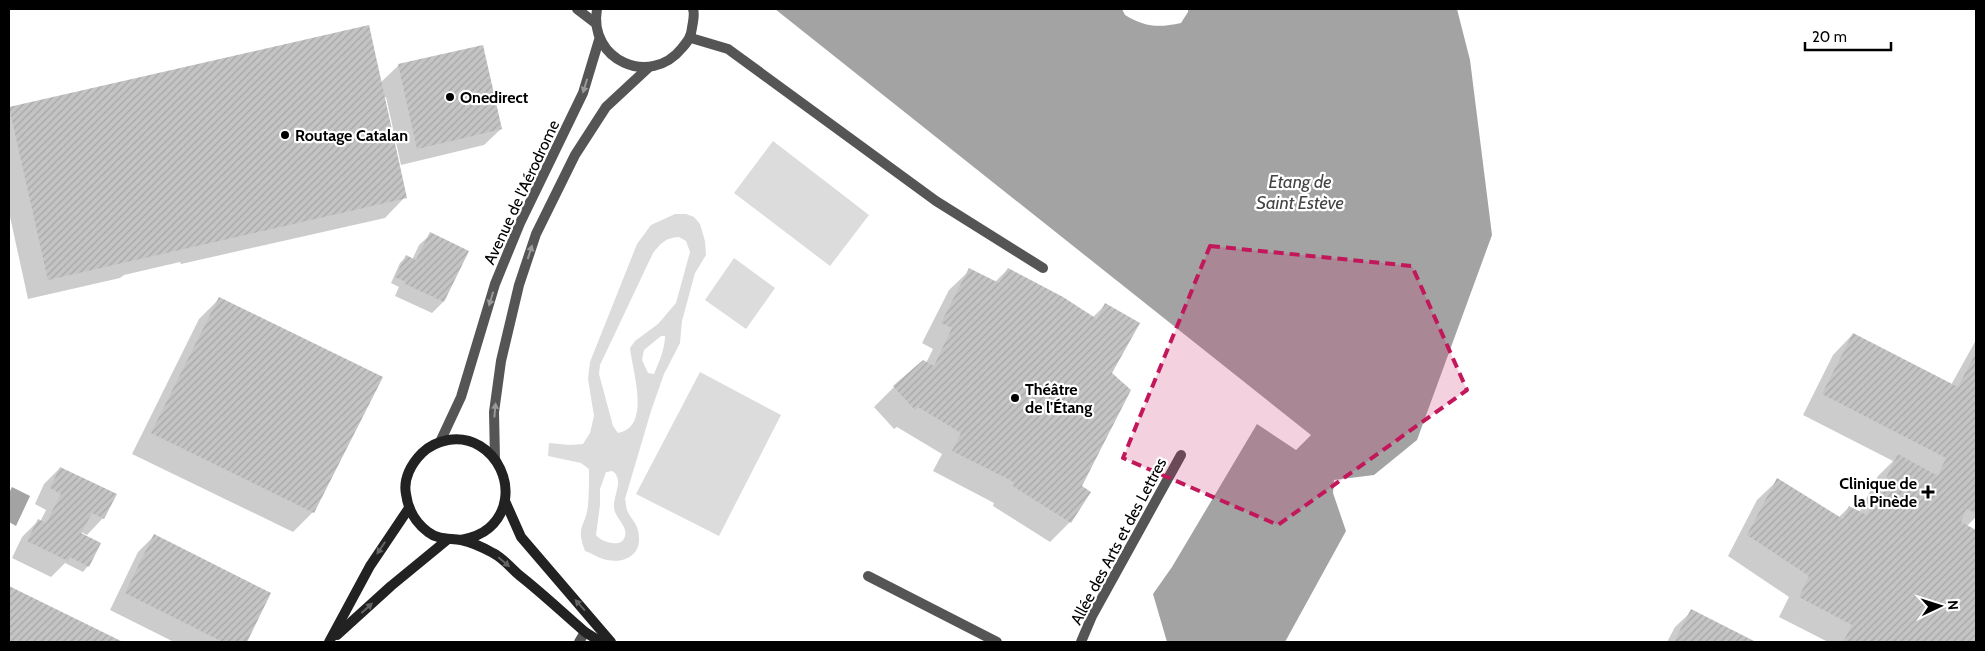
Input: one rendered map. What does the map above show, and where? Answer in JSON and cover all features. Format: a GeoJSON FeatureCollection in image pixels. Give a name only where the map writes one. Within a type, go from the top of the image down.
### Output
{"type":"FeatureCollection","features":[{"type":"Feature","properties":{"kind":"main road"},"geometry":{"type":"LineString","coordinates":[[455,439],[470,441],[484,448],[495,458],[503,472],[506,486],[505,501],[499,515],[489,528],[476,536],[461,540],[447,540],[430,534],[418,523],[409,508],[405,492],[407,476],[414,461],[426,449],[440,442],[455,439]]}},
{"type":"Feature","properties":{"kind":"main road"},"geometry":{"type":"LineString","coordinates":[[505,501],[521,537],[611,642]]}},
{"type":"Feature","properties":{"kind":"main road"},"geometry":{"type":"LineString","coordinates":[[330,641],[370,566],[409,508]]}},
{"type":"Feature","properties":{"kind":"main road"},"geometry":{"type":"LineString","coordinates":[[330,641],[391,586],[447,540]]}},
{"type":"Feature","properties":{"kind":"main road"},"geometry":{"type":"LineString","coordinates":[[461,540],[494,553],[585,632],[601,642]]}},
{"type":"Feature","properties":{"kind":"street"},"geometry":{"type":"LineString","coordinates":[[577,9],[594,22]]}},
{"type":"Feature","properties":{"kind":"street"},"geometry":{"type":"LineString","coordinates":[[597,9],[594,22],[599,40],[619,62],[648,68],[673,59],[691,38],[693,9]]}},
{"type":"Feature","properties":{"kind":"street"},"geometry":{"type":"LineString","coordinates":[[691,38],[728,49],[936,201],[1043,268]]}},
{"type":"Feature","properties":{"kind":"street","name":"Avenue de l'Aérodrome"},"geometry":{"type":"LineString","coordinates":[[440,442],[461,397],[496,284],[520,222],[584,93],[599,40]]}},
{"type":"Feature","properties":{"kind":"street","name":"Avenue de l'Aérodrome"},"geometry":{"type":"LineString","coordinates":[[495,458],[494,412],[501,361],[519,285],[536,234],[575,155],[606,107],[648,68]]}},
{"type":"Feature","properties":{"kind":"street","name":"Allée des Arts et des Lettres"},"geometry":{"type":"LineString","coordinates":[[1081,642],[1092,616],[1181,455]]}},
{"type":"Feature","properties":{"kind":"street"},"geometry":{"type":"LineString","coordinates":[[868,576],[997,642]]}},
{"type":"Feature","properties":{"kind":"street"},"geometry":{"type":"LineString","coordinates":[[579,642],[585,632]]}},
{"type":"Feature","properties":{"kind":"highlighted area"},"geometry":{"type":"Polygon","coordinates":[[[1210,246],[1412,266],[1467,390],[1278,525],[1123,458],[1210,246]]]}},
{"type":"Feature","properties":{"kind":"shaded area"},"geometry":{"type":"Polygon","coordinates":[[[773,141],[869,215],[830,266],[734,193],[773,141]]]}},
{"type":"Feature","properties":{"kind":"shaded area"},"geometry":{"type":"Polygon","coordinates":[[[675,214],[686,214],[694,217],[700,224],[705,241],[706,255],[695,273],[682,321],[680,343],[664,374],[625,499],[627,510],[637,528],[638,546],[631,556],[618,561],[611,561],[585,551],[582,542],[581,531],[588,505],[589,469],[581,463],[548,456],[549,443],[583,444],[590,433],[594,416],[588,379],[590,362],[637,244],[651,225],[675,214]],[[679,237],[664,242],[653,253],[600,365],[599,374],[613,426],[618,433],[628,429],[634,420],[637,409],[638,397],[630,348],[635,341],[658,324],[676,303],[690,252],[686,241],[679,237]],[[661,336],[644,350],[642,360],[648,373],[654,374],[663,351],[665,336],[661,336]],[[612,471],[606,472],[600,489],[596,535],[607,542],[616,543],[623,540],[625,536],[625,529],[614,508],[618,478],[612,471]]]}},
{"type":"Feature","properties":{"kind":"shaded area"},"geometry":{"type":"Polygon","coordinates":[[[734,258],[775,288],[746,329],[705,300],[734,258]]]}},
{"type":"Feature","properties":{"kind":"shaded area"},"geometry":{"type":"Polygon","coordinates":[[[700,372],[781,415],[719,536],[636,494],[700,372]]]}},
{"type":"Feature","properties":{"kind":"water","name":"Etang de Saint Estève"},"geometry":{"type":"Polygon","coordinates":[[[775,9],[1122,9],[1125,15],[1139,22],[1165,26],[1181,23],[1188,9],[1457,9],[1470,60],[1492,235],[1417,440],[1374,475],[1334,480],[1333,493],[1346,531],[1285,642],[1167,642],[1153,594],[1172,567],[1257,424],[1296,450],[1311,435],[775,9]]]}},
{"type":"Feature","properties":{"kind":"water"},"geometry":{"type":"Polygon","coordinates":[[[12,487],[30,496],[16,526],[9,522],[9,493],[12,487]]]}},
{"type":"Feature","properties":{"kind":"building"},"geometry":{"type":"Polygon","coordinates":[[[369,25],[407,198],[48,280],[9,107],[369,25]]]}},
{"type":"Feature","properties":{"kind":"building","name":"Onedirect"},"geometry":{"type":"Polygon","coordinates":[[[483,45],[502,129],[417,149],[398,64],[483,45]]]}},
{"type":"Feature","properties":{"kind":"building"},"geometry":{"type":"Polygon","coordinates":[[[430,232],[469,251],[444,302],[405,284],[406,282],[395,277],[406,255],[416,260],[430,232]]]}},
{"type":"Feature","properties":{"kind":"building","name":"Théâtre de l'Étang"},"geometry":{"type":"Polygon","coordinates":[[[969,268],[999,283],[1008,268],[1063,297],[1097,319],[1105,303],[1140,323],[1112,373],[1131,390],[1082,486],[1091,492],[1071,523],[1013,486],[1014,482],[952,451],[961,433],[918,407],[915,410],[893,386],[923,360],[934,366],[952,328],[941,323],[969,268]]]}},
{"type":"Feature","properties":{"kind":"building"},"geometry":{"type":"Polygon","coordinates":[[[219,297],[383,377],[314,513],[151,433],[219,297]]]}},
{"type":"Feature","properties":{"kind":"building","name":"Clinique de la Pinède"},"geometry":{"type":"Polygon","coordinates":[[[1853,333],[1958,387],[1976,353],[1976,513],[1966,509],[1961,522],[1976,530],[1976,642],[1843,642],[1852,625],[1799,597],[1809,576],[1747,535],[1777,478],[1843,519],[1849,506],[1867,515],[1898,454],[1938,476],[1946,458],[1822,394],[1853,333]]]}},
{"type":"Feature","properties":{"kind":"building"},"geometry":{"type":"Polygon","coordinates":[[[60,467],[117,494],[104,519],[92,513],[81,533],[101,543],[89,567],[70,557],[68,561],[27,541],[38,519],[46,523],[61,494],[50,488],[60,467]]]}},
{"type":"Feature","properties":{"kind":"building"},"geometry":{"type":"Polygon","coordinates":[[[154,534],[271,593],[247,642],[223,642],[125,593],[154,534]]]}},
{"type":"Feature","properties":{"kind":"building"},"geometry":{"type":"Polygon","coordinates":[[[9,586],[123,642],[9,642],[9,586]]]}},
{"type":"Feature","properties":{"kind":"building"},"geometry":{"type":"Polygon","coordinates":[[[1691,609],[1756,642],[1674,642],[1691,609]]]}},
{"type":"Feature","properties":{"kind":"place","name":"Onedirect"},"geometry":{"type":"Point","coordinates":[450,97]}},
{"type":"Feature","properties":{"kind":"place","name":"Routage Catalan"},"geometry":{"type":"Point","coordinates":[285,135]}},
{"type":"Feature","properties":{"kind":"place","name":"Théâtre de l'Étang"},"geometry":{"type":"Point","coordinates":[1015,398]}},
{"type":"Feature","properties":{"kind":"place","name":"Clinique de la Pinède"},"geometry":{"type":"Point","coordinates":[1928,492]}}]}
